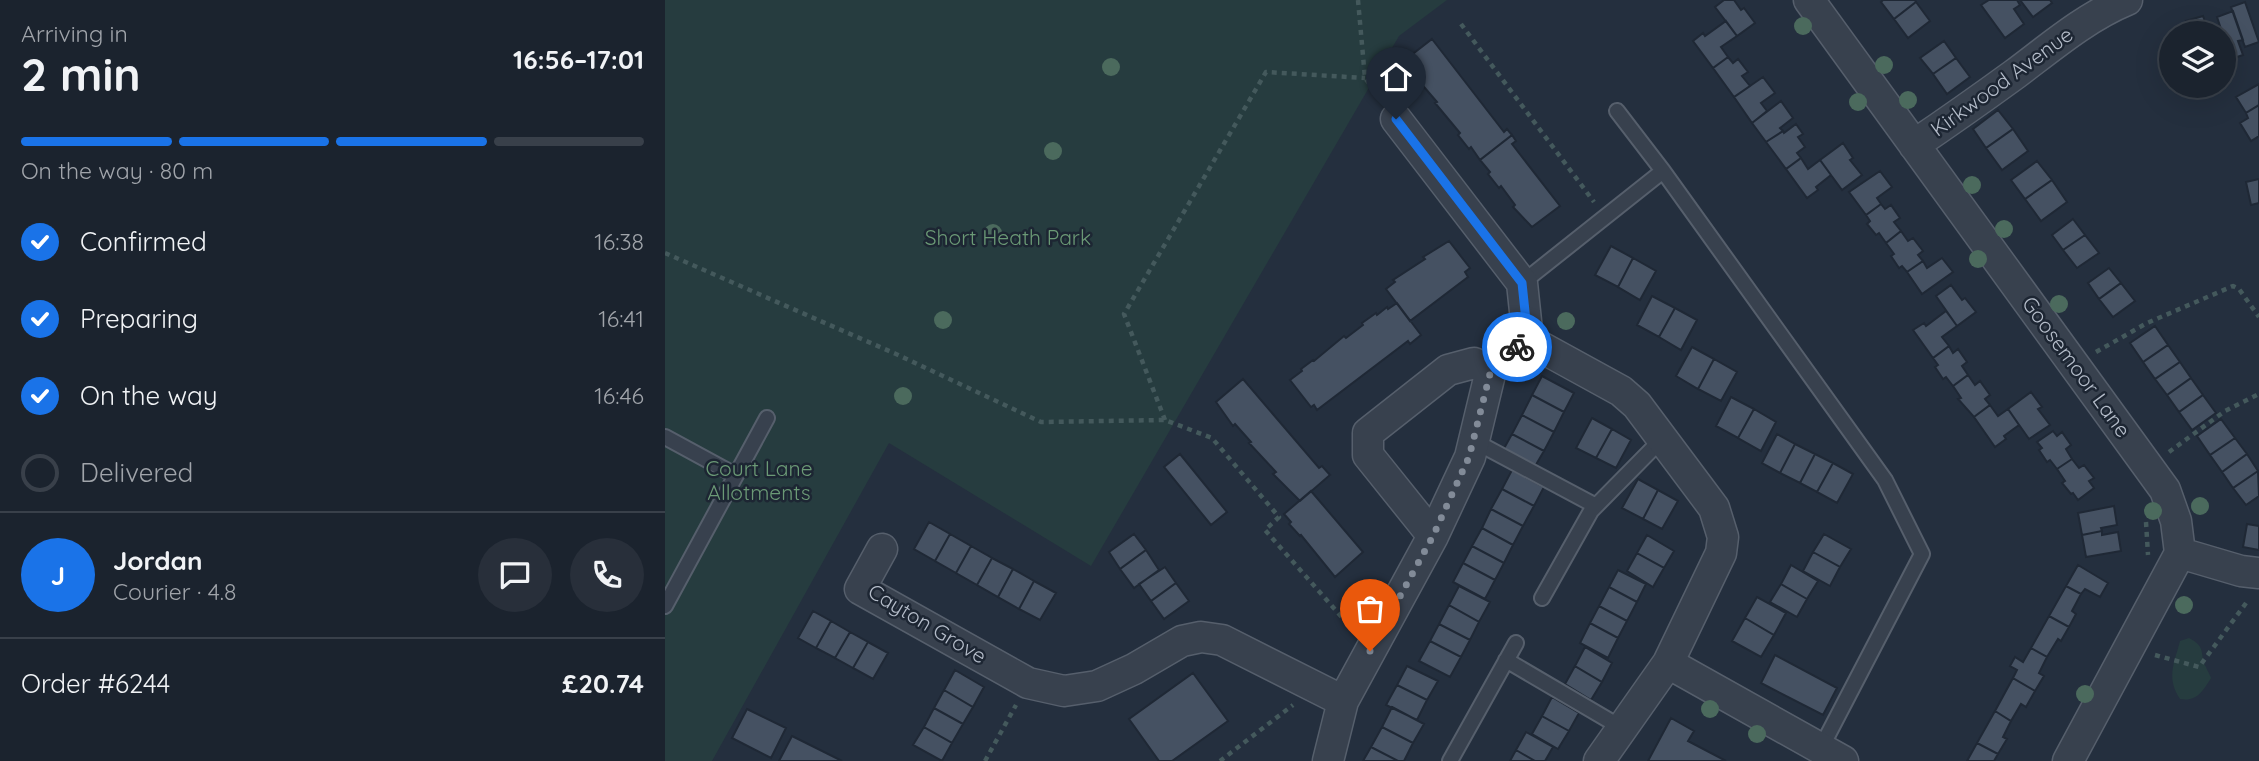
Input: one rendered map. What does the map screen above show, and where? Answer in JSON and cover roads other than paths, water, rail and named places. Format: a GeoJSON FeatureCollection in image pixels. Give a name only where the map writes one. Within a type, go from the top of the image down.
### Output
{"type":"FeatureCollection","features":[{"type":"Feature","properties":{"kind":"street","name":"Goosemoor Lane"},"geometry":{"type":"LineString","coordinates":[[1809,0],[2165,490],[2176,521],[2180,553]]}},
{"type":"Feature","properties":{"kind":"street","name":"Kirkwood Avenue"},"geometry":{"type":"LineString","coordinates":[[1914,145],[2077,29],[2108,8],[2127,0]]}},
{"type":"Feature","properties":{"kind":"street"},"geometry":{"type":"LineString","coordinates":[[1396,119],[1522,283],[1528,340]]}},
{"type":"Feature","properties":{"kind":"street"},"geometry":{"type":"LineString","coordinates":[[1328,761],[1343,701],[1433,536],[1469,457],[1491,370],[1509,352],[1528,340]]}},
{"type":"Feature","properties":{"kind":"street"},"geometry":{"type":"LineString","coordinates":[[1528,340],[1621,391],[1637,405],[1714,508],[1723,537],[1721,554],[1660,675],[1599,761]]}},
{"type":"Feature","properties":{"kind":"street"},"geometry":{"type":"LineString","coordinates":[[1433,536],[1369,455],[1369,433],[1448,370],[1474,363],[1491,370]]}},
{"type":"Feature","properties":{"kind":"street","name":"Cayton Grove"},"geometry":{"type":"LineString","coordinates":[[882,549],[860,589],[1028,683],[1064,691],[1097,686],[1134,669],[1182,641],[1201,637],[1222,640],[1343,701]]}},
{"type":"Feature","properties":{"kind":"street"},"geometry":{"type":"LineString","coordinates":[[2079,757],[2131,647],[2180,553],[2242,571],[2255,585]]}},
{"type":"Feature","properties":{"kind":"street"},"geometry":{"type":"LineString","coordinates":[[1660,675],[1832,755]]}},
{"type":"Feature","properties":{"kind":"lane"},"geometry":{"type":"LineString","coordinates":[[1617,111],[1885,480],[1922,554],[1832,755]]}},
{"type":"Feature","properties":{"kind":"lane"},"geometry":{"type":"LineString","coordinates":[[1522,283],[1663,171]]}},
{"type":"Feature","properties":{"kind":"lane"},"geometry":{"type":"LineString","coordinates":[[665,606],[767,418]]}},
{"type":"Feature","properties":{"kind":"lane"},"geometry":{"type":"LineString","coordinates":[[665,437],[735,475]]}},
{"type":"Feature","properties":{"kind":"lane"},"geometry":{"type":"LineString","coordinates":[[1542,598],[1591,511],[1662,439]]}},
{"type":"Feature","properties":{"kind":"lane"},"geometry":{"type":"LineString","coordinates":[[1473,441],[1596,506]]}},
{"type":"Feature","properties":{"kind":"lane"},"geometry":{"type":"LineString","coordinates":[[1450,761],[1516,643]]}},
{"type":"Feature","properties":{"kind":"lane"},"geometry":{"type":"LineString","coordinates":[[1506,660],[1622,728]]}},
{"type":"Feature","properties":{"kind":"park label","name":"Short Heath Park"},"geometry":{"type":"Point","coordinates":[1008,238]}},
{"type":"Feature","properties":{"kind":"park label","name":"Court Lane Allotments"},"geometry":{"type":"Point","coordinates":[759,481]}}]}
